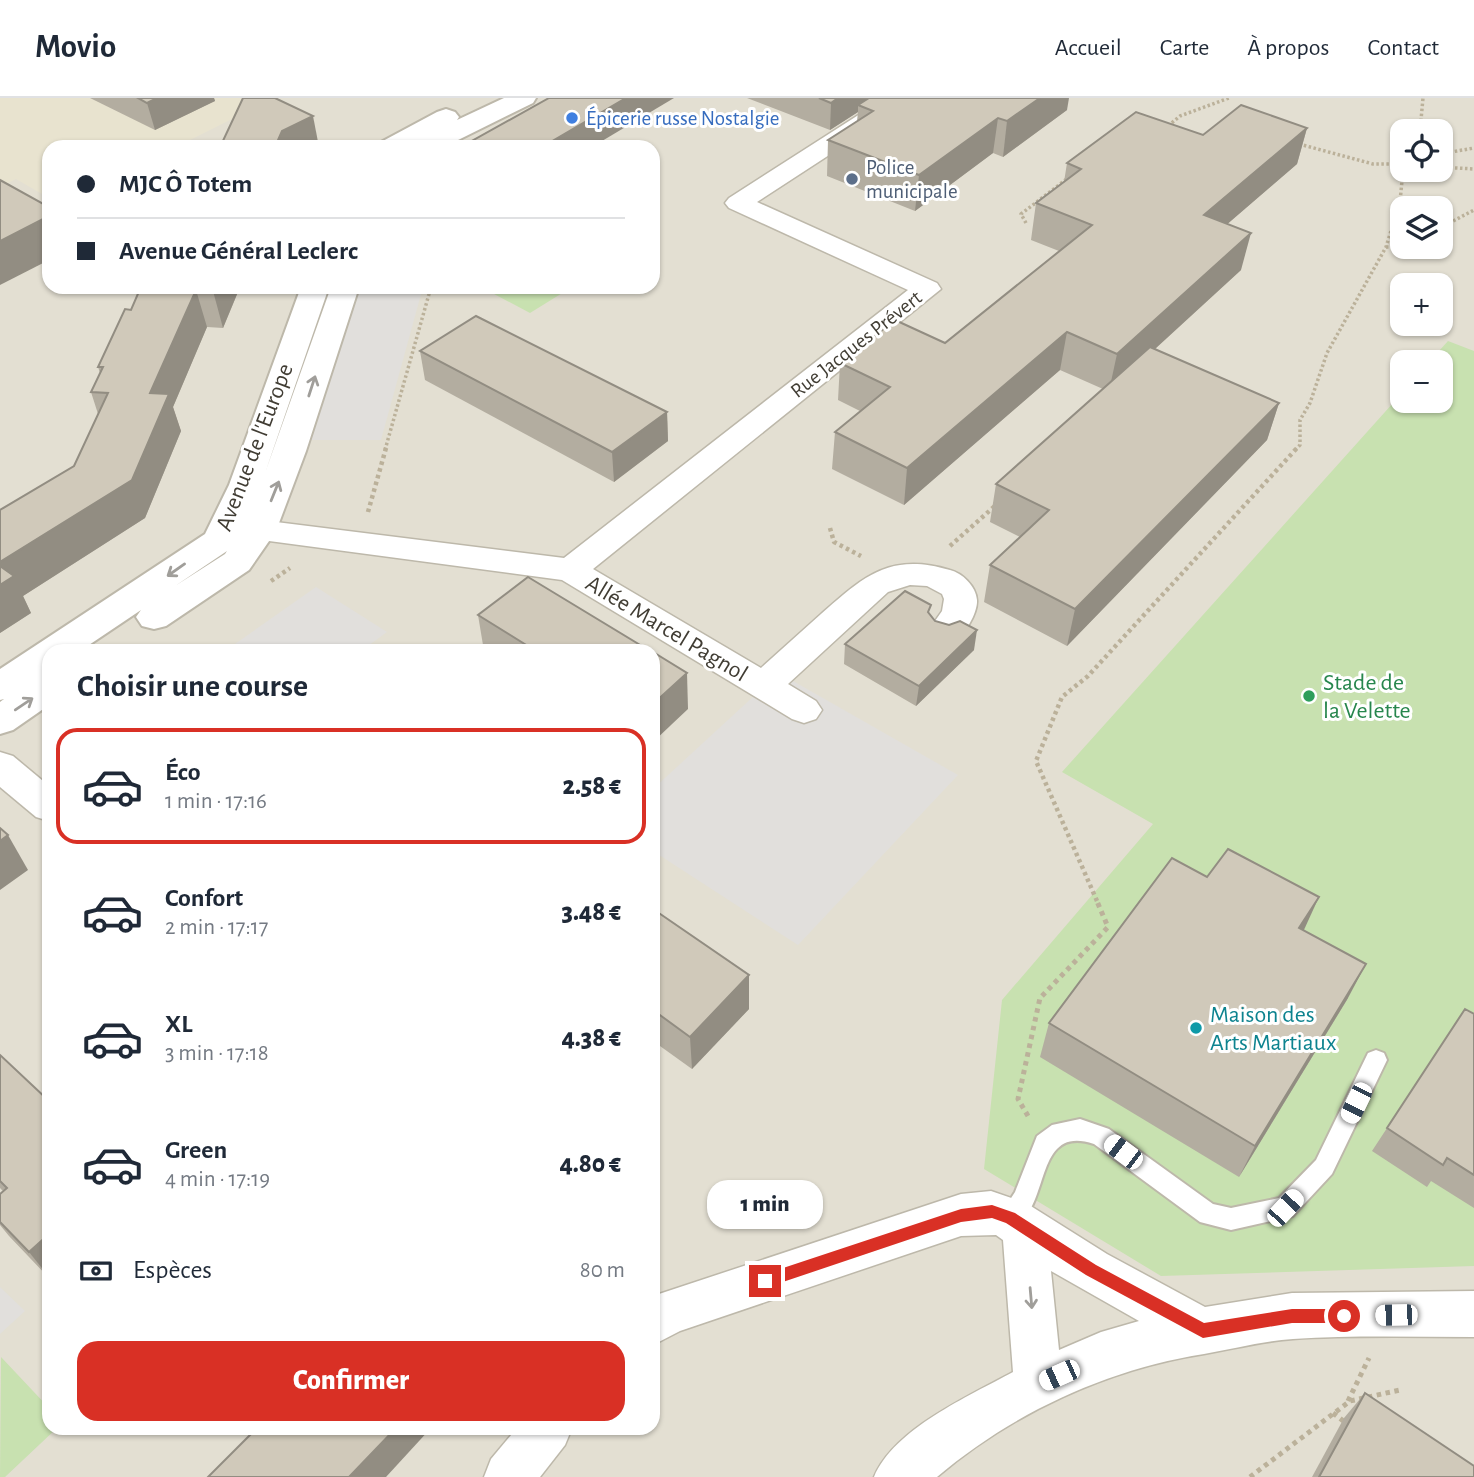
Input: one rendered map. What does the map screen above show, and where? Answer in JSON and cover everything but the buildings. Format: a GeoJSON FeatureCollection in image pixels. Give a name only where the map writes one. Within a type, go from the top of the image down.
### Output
{"type":"FeatureCollection","features":[{"type":"Feature","properties":{"kind":"street"},"geometry":{"type":"LineString","coordinates":[[403,140],[481,98]]}},
{"type":"Feature","properties":{"kind":"street"},"geometry":{"type":"LineString","coordinates":[[438,140],[524,98]]}},
{"type":"Feature","properties":{"kind":"street","name":"Rue Jacques Prévert"},"geometry":{"type":"LineString","coordinates":[[570,570],[928,289],[738,203],[901,98]]}},
{"type":"Feature","properties":{"kind":"street","name":"Avenue de l'Europe"},"geometry":{"type":"LineString","coordinates":[[114,644],[237,562],[243,529],[245,485],[313,294]]}},
{"type":"Feature","properties":{"kind":"street","name":"Avenue de l'Europe"},"geometry":{"type":"LineString","coordinates":[[64,644],[216,542],[243,529],[290,451],[343,294]]}},
{"type":"Feature","properties":{"kind":"street"},"geometry":{"type":"LineString","coordinates":[[243,529],[570,570]]}},
{"type":"Feature","properties":{"kind":"street","name":"Allée Marcel Pagnol"},"geometry":{"type":"LineString","coordinates":[[570,570],[804,710]]}},
{"type":"Feature","properties":{"kind":"street"},"geometry":{"type":"LineString","coordinates":[[918,572],[947,581],[959,593],[962,601],[959,616],[945,631]]}},
{"type":"Feature","properties":{"kind":"street","name":"Allée Marcel Pagnol"},"geometry":{"type":"LineString","coordinates":[[763,686],[876,584],[895,576],[918,572]]}},
{"type":"Feature","properties":{"kind":"street"},"geometry":{"type":"LineString","coordinates":[[0,687],[42,660]]}},
{"type":"Feature","properties":{"kind":"street"},"geometry":{"type":"LineString","coordinates":[[0,720],[42,692]]}},
{"type":"Feature","properties":{"kind":"street"},"geometry":{"type":"LineString","coordinates":[[0,766],[42,801]]}},
{"type":"Feature","properties":{"kind":"street"},"geometry":{"type":"LineString","coordinates":[[660,1318],[961,1215],[992,1212],[1018,1224],[1138,1297],[1203,1331]]}},
{"type":"Feature","properties":{"kind":"street"},"geometry":{"type":"LineString","coordinates":[[1018,1224],[1038,1384]]}},
{"type":"Feature","properties":{"kind":"street"},"geometry":{"type":"LineString","coordinates":[[899,1477],[949,1435],[1038,1384],[1101,1356],[1165,1336],[1292,1316],[1474,1314]]}},
{"type":"Feature","properties":{"kind":"street"},"geometry":{"type":"LineString","coordinates":[[509,1477],[542,1435]]}},
{"type":"Feature","properties":{"kind":"lane"},"geometry":{"type":"LineString","coordinates":[[1018,1224],[1024,1198],[1045,1143],[1060,1132],[1080,1129],[1101,1136],[1208,1214],[1231,1219],[1285,1208],[1324,1167],[1377,1060]]}},
{"type":"Feature","properties":{"kind":"path"},"geometry":{"type":"LineString","coordinates":[[1162,131],[1180,116],[1230,98]]}},
{"type":"Feature","properties":{"kind":"path"},"geometry":{"type":"LineString","coordinates":[[1421,119],[1423,98]]}},
{"type":"Feature","properties":{"kind":"path"},"geometry":{"type":"LineString","coordinates":[[1299,144],[1373,163],[1390,164]]}},
{"type":"Feature","properties":{"kind":"path"},"geometry":{"type":"LineString","coordinates":[[1453,152],[1474,148]]}},
{"type":"Feature","properties":{"kind":"path"},"geometry":{"type":"LineString","coordinates":[[1453,168],[1474,169]]}},
{"type":"Feature","properties":{"kind":"path"},"geometry":{"type":"LineString","coordinates":[[1027,223],[1021,214],[1071,175]]}},
{"type":"Feature","properties":{"kind":"path"},"geometry":{"type":"LineString","coordinates":[[1045,1143],[1018,1099],[1040,998],[1108,927],[1036,761],[1062,696],[1088,676],[1300,445],[1300,420],[1310,403],[1327,353],[1386,247],[1400,202],[1402,182]]}},
{"type":"Feature","properties":{"kind":"path"},"geometry":{"type":"LineString","coordinates":[[1453,222],[1474,211]]}},
{"type":"Feature","properties":{"kind":"path"},"geometry":{"type":"LineString","coordinates":[[266,584],[368,513],[429,294]]}},
{"type":"Feature","properties":{"kind":"path"},"geometry":{"type":"LineString","coordinates":[[918,572],[918,561],[949,547],[1003,498]]}},
{"type":"Feature","properties":{"kind":"path"},"geometry":{"type":"LineString","coordinates":[[830,528],[834,542],[841,546]]}},
{"type":"Feature","properties":{"kind":"path"},"geometry":{"type":"LineString","coordinates":[[1347,1403],[1373,1351]]}},
{"type":"Feature","properties":{"kind":"path"},"geometry":{"type":"LineString","coordinates":[[1250,1477],[1347,1403],[1400,1390]]}},
{"type":"Feature","properties":{"kind":"path"},"geometry":{"type":"LineString","coordinates":[[1333,1413],[1355,1429]]}},
{"type":"Feature","properties":{"kind":"shaded area"},"geometry":{"type":"Polygon","coordinates":[[[0,98],[1474,98],[1474,1477],[0,1477],[0,98]]]}},
{"type":"Feature","properties":{"kind":"shaded area"},"geometry":{"type":"Polygon","coordinates":[[[0,98],[274,98],[190,140],[42,140],[42,194],[16,179],[0,187],[0,98]]]}},
{"type":"Feature","properties":{"kind":"shaded area"},"geometry":{"type":"Polygon","coordinates":[[[351,294],[421,294],[381,440],[301,440],[351,294]]]}},
{"type":"Feature","properties":{"kind":"shaded area"},"geometry":{"type":"Polygon","coordinates":[[[316,587],[387,632],[371,644],[235,644],[316,587]]]}},
{"type":"Feature","properties":{"kind":"shaded area"},"geometry":{"type":"Polygon","coordinates":[[[779,673],[958,775],[798,945],[660,856],[660,783],[779,673]]]}},
{"type":"Feature","properties":{"kind":"shaded area"},"geometry":{"type":"Polygon","coordinates":[[[0,1287],[25,1311],[0,1334],[0,1287]]]}},
{"type":"Feature","properties":{"kind":"green space"},"geometry":{"type":"Polygon","coordinates":[[[494,294],[561,294],[530,313],[494,294]]]}},
{"type":"Feature","properties":{"kind":"green space"},"geometry":{"type":"Polygon","coordinates":[[[1448,341],[1474,351],[1474,1266],[1161,1276],[984,1169],[1002,1000],[1153,824],[1062,772],[1390,406],[1390,413],[1453,413],[1453,350],[1440,350],[1448,341]]]}},
{"type":"Feature","properties":{"kind":"green space"},"geometry":{"type":"Polygon","coordinates":[[[1,1357],[42,1401],[42,1435],[50,1435],[5,1477],[0,1477],[1,1357]]]}},
{"type":"Feature","properties":{"kind":"place","name":"Épicerie russe Nostalgie"},"geometry":{"type":"Point","coordinates":[572,118]}},
{"type":"Feature","properties":{"kind":"place","name":"Police municipale"},"geometry":{"type":"Point","coordinates":[852,179]}},
{"type":"Feature","properties":{"kind":"place","name":"Stade de la Velette"},"geometry":{"type":"Point","coordinates":[1309,696]}},
{"type":"Feature","properties":{"kind":"place","name":"Maison des Arts Martiaux"},"geometry":{"type":"Point","coordinates":[1196,1028]}},
{"type":"Feature","properties":{"kind":"route"},"geometry":{"type":"LineString","coordinates":[[765,1281],[961,1215],[992,1212],[1010,1218],[1091,1270],[1203,1331],[1292,1316],[1344,1316]]}}]}
